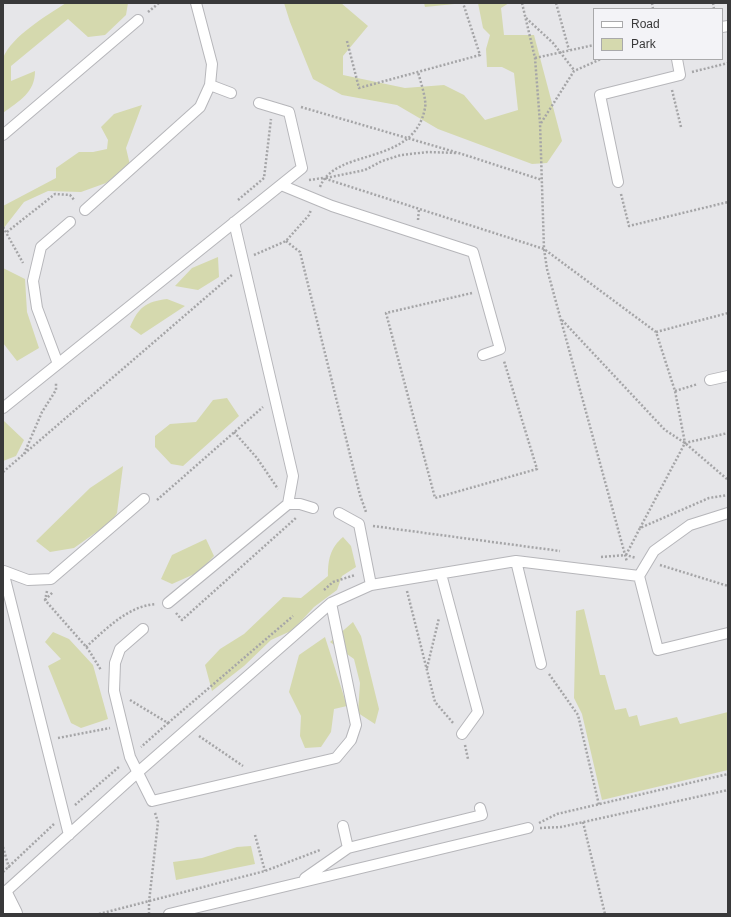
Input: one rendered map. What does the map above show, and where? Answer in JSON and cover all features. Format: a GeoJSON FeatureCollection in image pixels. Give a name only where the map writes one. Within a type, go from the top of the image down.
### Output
{"type":"FeatureCollection","features":[{"type":"Feature","properties":{"kind":"street"},"geometry":{"type":"LineString","coordinates":[[3,895],[12,914]]}},
{"type":"Feature","properties":{"kind":"lane"},"geometry":{"type":"LineString","coordinates":[[85,210],[200,107],[210,85],[212,64],[196,3]]}},
{"type":"Feature","properties":{"kind":"lane"},"geometry":{"type":"LineString","coordinates":[[3,135],[138,20]]}},
{"type":"Feature","properties":{"kind":"lane"},"geometry":{"type":"LineString","coordinates":[[618,182],[600,95],[680,75],[677,60]]}},
{"type":"Feature","properties":{"kind":"lane"},"geometry":{"type":"LineString","coordinates":[[210,85],[231,93]]}},
{"type":"Feature","properties":{"kind":"lane"},"geometry":{"type":"LineString","coordinates":[[4,403],[58,364],[302,168],[289,112],[259,103]]}},
{"type":"Feature","properties":{"kind":"lane"},"geometry":{"type":"LineString","coordinates":[[281,185],[332,206],[473,252],[500,349],[483,355]]}},
{"type":"Feature","properties":{"kind":"lane"},"geometry":{"type":"LineString","coordinates":[[58,364],[37,308],[33,281],[41,247],[70,222]]}},
{"type":"Feature","properties":{"kind":"lane"},"geometry":{"type":"LineString","coordinates":[[168,603],[288,504],[294,476],[234,222]]}},
{"type":"Feature","properties":{"kind":"lane"},"geometry":{"type":"LineString","coordinates":[[710,380],[728,376]]}},
{"type":"Feature","properties":{"kind":"lane"},"geometry":{"type":"LineString","coordinates":[[3,571],[28,580],[51,579],[148,502]]}},
{"type":"Feature","properties":{"kind":"lane"},"geometry":{"type":"LineString","coordinates":[[288,504],[300,504],[313,508]]}},
{"type":"Feature","properties":{"kind":"lane"},"geometry":{"type":"LineString","coordinates":[[339,513],[359,524],[371,585]]}},
{"type":"Feature","properties":{"kind":"lane"},"geometry":{"type":"LineString","coordinates":[[634,575],[654,551],[690,525],[728,514]]}},
{"type":"Feature","properties":{"kind":"lane"},"geometry":{"type":"LineString","coordinates":[[3,895],[137,773],[331,603],[371,585],[516,561],[634,575]]}},
{"type":"Feature","properties":{"kind":"lane"},"geometry":{"type":"LineString","coordinates":[[516,561],[541,664]]}},
{"type":"Feature","properties":{"kind":"lane"},"geometry":{"type":"LineString","coordinates":[[3,571],[69,834]]}},
{"type":"Feature","properties":{"kind":"lane"},"geometry":{"type":"LineString","coordinates":[[441,574],[478,712],[462,734]]}},
{"type":"Feature","properties":{"kind":"lane"},"geometry":{"type":"LineString","coordinates":[[634,575],[658,650],[728,633]]}},
{"type":"Feature","properties":{"kind":"lane"},"geometry":{"type":"LineString","coordinates":[[143,629],[120,649],[115,663],[114,691],[130,757],[152,801],[336,758],[351,740],[356,725],[331,603]]}},
{"type":"Feature","properties":{"kind":"lane"},"geometry":{"type":"LineString","coordinates":[[300,882],[348,844],[482,815],[480,808]]}},
{"type":"Feature","properties":{"kind":"lane"},"geometry":{"type":"LineString","coordinates":[[343,826],[348,844]]}},
{"type":"Feature","properties":{"kind":"lane"},"geometry":{"type":"LineString","coordinates":[[169,914],[528,828]]}},
{"type":"Feature","properties":{"kind":"path"},"geometry":{"type":"LineString","coordinates":[[347,41],[359,88],[480,55],[463,3]]}},
{"type":"Feature","properties":{"kind":"path"},"geometry":{"type":"LineString","coordinates":[[522,3],[535,58],[540,123],[544,249],[619,537],[634,575]]}},
{"type":"Feature","properties":{"kind":"path"},"geometry":{"type":"LineString","coordinates":[[556,3],[569,50]]}},
{"type":"Feature","properties":{"kind":"path"},"geometry":{"type":"LineString","coordinates":[[526,18],[560,52],[574,71]]}},
{"type":"Feature","properties":{"kind":"path"},"geometry":{"type":"LineString","coordinates":[[535,58],[593,45]]}},
{"type":"Feature","properties":{"kind":"path"},"geometry":{"type":"LineString","coordinates":[[540,123],[574,71],[600,60]]}},
{"type":"Feature","properties":{"kind":"path"},"geometry":{"type":"LineString","coordinates":[[680,75],[728,63]]}},
{"type":"Feature","properties":{"kind":"path"},"geometry":{"type":"LineString","coordinates":[[3,472],[254,255],[286,241],[309,215],[324,178],[348,164],[391,148],[409,139],[414,134],[426,107],[418,72]]}},
{"type":"Feature","properties":{"kind":"path"},"geometry":{"type":"LineString","coordinates":[[669,78],[681,127]]}},
{"type":"Feature","properties":{"kind":"path"},"geometry":{"type":"LineString","coordinates":[[289,112],[294,105],[462,154],[542,180]]}},
{"type":"Feature","properties":{"kind":"path"},"geometry":{"type":"LineString","coordinates":[[273,108],[264,178],[281,185],[365,170],[382,161],[401,155],[428,152],[462,154]]}},
{"type":"Feature","properties":{"kind":"path"},"geometry":{"type":"LineString","coordinates":[[324,178],[544,249],[656,332],[675,390],[685,443],[626,555]]}},
{"type":"Feature","properties":{"kind":"path"},"geometry":{"type":"LineString","coordinates":[[618,182],[629,226],[728,202]]}},
{"type":"Feature","properties":{"kind":"path"},"geometry":{"type":"LineString","coordinates":[[7,232],[55,194],[70,195],[85,210]]}},
{"type":"Feature","properties":{"kind":"path"},"geometry":{"type":"LineString","coordinates":[[3,227],[33,281]]}},
{"type":"Feature","properties":{"kind":"path"},"geometry":{"type":"LineString","coordinates":[[286,241],[300,252],[360,495],[367,514]]}},
{"type":"Feature","properties":{"kind":"path"},"geometry":{"type":"LineString","coordinates":[[254,255],[255,263]]}},
{"type":"Feature","properties":{"kind":"path"},"geometry":{"type":"LineString","coordinates":[[483,290],[386,313],[435,498],[537,469],[500,349]]}},
{"type":"Feature","properties":{"kind":"path"},"geometry":{"type":"LineString","coordinates":[[656,332],[728,313]]}},
{"type":"Feature","properties":{"kind":"path"},"geometry":{"type":"LineString","coordinates":[[561,319],[665,430],[685,443],[728,480]]}},
{"type":"Feature","properties":{"kind":"path"},"geometry":{"type":"LineString","coordinates":[[23,454],[42,412],[56,390],[58,364]]}},
{"type":"Feature","properties":{"kind":"path"},"geometry":{"type":"LineString","coordinates":[[675,390],[710,380]]}},
{"type":"Feature","properties":{"kind":"path"},"geometry":{"type":"LineString","coordinates":[[148,502],[234,432],[275,396]]}},
{"type":"Feature","properties":{"kind":"path"},"geometry":{"type":"LineString","coordinates":[[234,432],[257,458],[288,504]]}},
{"type":"Feature","properties":{"kind":"path"},"geometry":{"type":"LineString","coordinates":[[685,443],[728,433]]}},
{"type":"Feature","properties":{"kind":"path"},"geometry":{"type":"LineString","coordinates":[[640,528],[709,498],[728,495]]}},
{"type":"Feature","properties":{"kind":"path"},"geometry":{"type":"LineString","coordinates":[[86,647],[108,628],[132,611],[146,605],[168,603],[182,620],[298,517],[300,504]]}},
{"type":"Feature","properties":{"kind":"path"},"geometry":{"type":"LineString","coordinates":[[369,520],[371,526]]}},
{"type":"Feature","properties":{"kind":"path"},"geometry":{"type":"LineString","coordinates":[[45,600],[51,579]]}},
{"type":"Feature","properties":{"kind":"path"},"geometry":{"type":"LineString","coordinates":[[404,580],[435,702],[462,734]]}},
{"type":"Feature","properties":{"kind":"path"},"geometry":{"type":"LineString","coordinates":[[45,600],[57,589]]}},
{"type":"Feature","properties":{"kind":"path"},"geometry":{"type":"LineString","coordinates":[[427,669],[445,590]]}},
{"type":"Feature","properties":{"kind":"path"},"geometry":{"type":"LineString","coordinates":[[3,872],[63,815],[168,722],[114,691],[86,647],[45,600]]}},
{"type":"Feature","properties":{"kind":"path"},"geometry":{"type":"LineString","coordinates":[[541,664],[578,715],[599,805]]}},
{"type":"Feature","properties":{"kind":"path"},"geometry":{"type":"LineString","coordinates":[[45,741],[123,726]]}},
{"type":"Feature","properties":{"kind":"path"},"geometry":{"type":"LineString","coordinates":[[188,728],[258,776]]}},
{"type":"Feature","properties":{"kind":"path"},"geometry":{"type":"LineString","coordinates":[[466,750],[468,759]]}},
{"type":"Feature","properties":{"kind":"path"},"geometry":{"type":"LineString","coordinates":[[528,828],[558,814],[728,774]]}},
{"type":"Feature","properties":{"kind":"path"},"geometry":{"type":"LineString","coordinates":[[528,828],[561,827],[728,790]]}},
{"type":"Feature","properties":{"kind":"path"},"geometry":{"type":"LineString","coordinates":[[149,914],[158,822],[152,801]]}},
{"type":"Feature","properties":{"kind":"path"},"geometry":{"type":"LineString","coordinates":[[583,822],[605,914]]}},
{"type":"Feature","properties":{"kind":"path"},"geometry":{"type":"LineString","coordinates":[[255,835],[265,871]]}},
{"type":"Feature","properties":{"kind":"path"},"geometry":{"type":"LineString","coordinates":[[99,914],[265,871],[348,844]]}},
{"type":"Feature","properties":{"kind":"green space"},"geometry":{"type":"Polygon","coordinates":[[[66,3],[128,3],[126,15],[105,35],[88,37],[68,19],[11,66],[11,81],[35,71],[34,79],[25,96],[3,113],[3,58],[7,50],[30,27],[66,3]]]}},
{"type":"Feature","properties":{"kind":"green space"},"geometry":{"type":"Polygon","coordinates":[[[284,3],[341,3],[368,26],[343,56],[343,75],[405,88],[444,85],[464,95],[485,120],[518,110],[514,73],[502,67],[487,67],[486,49],[490,35],[483,28],[478,3],[509,3],[501,8],[504,35],[534,35],[562,141],[547,163],[532,164],[438,129],[397,105],[342,95],[313,79],[284,3]]]}},
{"type":"Feature","properties":{"kind":"green space"},"geometry":{"type":"Polygon","coordinates":[[[424,3],[464,3],[425,7],[424,3]]]}},
{"type":"Feature","properties":{"kind":"green space"},"geometry":{"type":"Polygon","coordinates":[[[142,105],[126,148],[130,165],[106,183],[81,192],[48,191],[24,202],[3,229],[3,206],[56,178],[56,168],[79,152],[93,152],[107,149],[108,140],[101,127],[114,114],[142,105]]]}},
{"type":"Feature","properties":{"kind":"green space"},"geometry":{"type":"Polygon","coordinates":[[[218,257],[219,277],[198,290],[175,286],[192,268],[218,257]]]}},
{"type":"Feature","properties":{"kind":"green space"},"geometry":{"type":"Polygon","coordinates":[[[3,268],[25,279],[27,312],[39,348],[17,361],[3,343],[3,268]]]}},
{"type":"Feature","properties":{"kind":"green space"},"geometry":{"type":"Polygon","coordinates":[[[167,299],[185,306],[141,335],[130,327],[140,310],[148,304],[167,299]]]}},
{"type":"Feature","properties":{"kind":"green space"},"geometry":{"type":"Polygon","coordinates":[[[227,398],[239,416],[183,466],[171,464],[155,447],[155,436],[170,424],[196,422],[213,400],[227,398]]]}},
{"type":"Feature","properties":{"kind":"green space"},"geometry":{"type":"Polygon","coordinates":[[[4,421],[24,440],[16,456],[3,461],[4,421]]]}},
{"type":"Feature","properties":{"kind":"green space"},"geometry":{"type":"Polygon","coordinates":[[[123,466],[117,513],[112,521],[74,548],[50,552],[36,541],[90,488],[123,466]]]}},
{"type":"Feature","properties":{"kind":"green space"},"geometry":{"type":"Polygon","coordinates":[[[343,537],[351,546],[356,567],[342,576],[337,590],[314,607],[293,630],[271,640],[244,666],[212,691],[205,665],[220,649],[244,634],[283,597],[301,598],[328,576],[331,555],[335,545],[343,537]]]}},
{"type":"Feature","properties":{"kind":"green space"},"geometry":{"type":"Polygon","coordinates":[[[206,539],[214,556],[199,572],[172,584],[161,579],[172,555],[206,539]]]}},
{"type":"Feature","properties":{"kind":"green space"},"geometry":{"type":"Polygon","coordinates":[[[584,609],[600,675],[605,675],[615,710],[626,708],[629,717],[637,715],[640,726],[677,717],[680,724],[728,712],[728,770],[602,800],[582,714],[574,698],[576,611],[584,609]]]}},
{"type":"Feature","properties":{"kind":"green space"},"geometry":{"type":"Polygon","coordinates":[[[353,622],[361,636],[379,709],[375,724],[358,713],[360,683],[354,659],[330,642],[353,622]]]}},
{"type":"Feature","properties":{"kind":"green space"},"geometry":{"type":"Polygon","coordinates":[[[53,632],[69,639],[93,665],[108,719],[81,728],[71,723],[48,666],[61,659],[45,642],[53,632]]]}},
{"type":"Feature","properties":{"kind":"green space"},"geometry":{"type":"Polygon","coordinates":[[[325,637],[347,706],[334,709],[331,732],[321,747],[305,748],[300,736],[301,716],[289,692],[299,655],[325,637]]]}},
{"type":"Feature","properties":{"kind":"green space"},"geometry":{"type":"Polygon","coordinates":[[[251,846],[255,864],[176,880],[173,862],[202,858],[237,847],[251,846]]]}}]}
